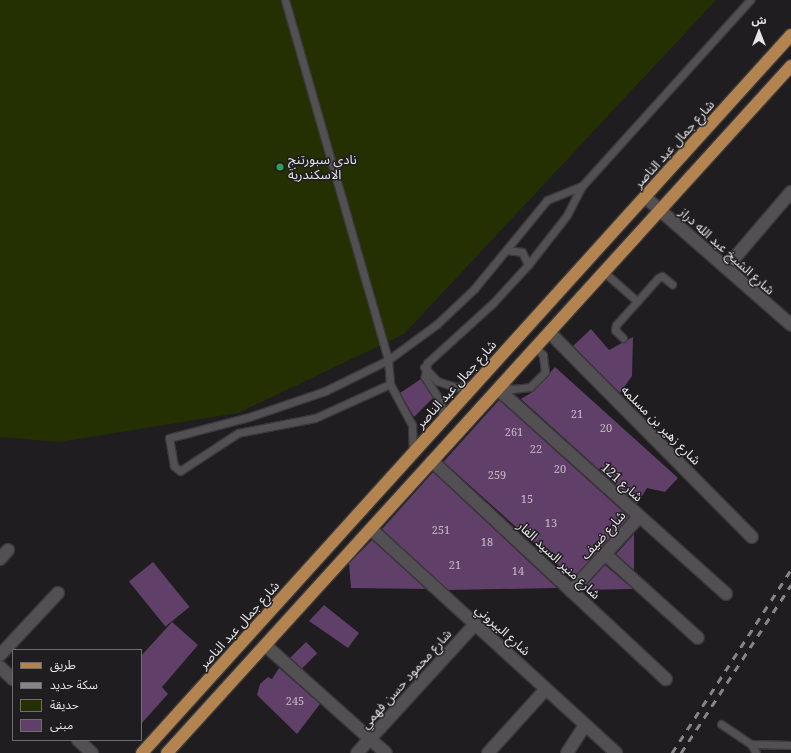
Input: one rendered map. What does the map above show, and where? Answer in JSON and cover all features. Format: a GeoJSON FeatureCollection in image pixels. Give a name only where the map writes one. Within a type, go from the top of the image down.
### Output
{"type":"FeatureCollection","features":[{"type":"Feature","properties":{"kind":"main road","name":"شارع جمال عبد الناصر"},"geometry":{"type":"LineString","coordinates":[[142,753],[791,35]]}},
{"type":"Feature","properties":{"kind":"main road"},"geometry":{"type":"LineString","coordinates":[[166,753],[457,433],[537,349],[791,66]]}},
{"type":"Feature","properties":{"kind":"main road"},"geometry":{"type":"LineString","coordinates":[[443,420],[457,433]]}},
{"type":"Feature","properties":{"kind":"street"},"geometry":{"type":"LineString","coordinates":[[726,268],[791,192]]}},
{"type":"Feature","properties":{"kind":"street","name":"شارع الشيخ عبد الله دراز"},"geometry":{"type":"LineString","coordinates":[[645,197],[791,326]]}},
{"type":"Feature","properties":{"kind":"street","name":"شارع زهير بن مسلمه"},"geometry":{"type":"LineString","coordinates":[[550,333],[752,536]]}},
{"type":"Feature","properties":{"kind":"street","name":"شارع 121"},"geometry":{"type":"LineString","coordinates":[[501,388],[639,517],[726,594]]}},
{"type":"Feature","properties":{"kind":"street","name":"شارع منير السيد الفار"},"geometry":{"type":"LineString","coordinates":[[432,461],[666,678]]}},
{"type":"Feature","properties":{"kind":"street","name":"شارع ضيف"},"geometry":{"type":"LineString","coordinates":[[571,591],[639,517]]}},
{"type":"Feature","properties":{"kind":"street","name":"شارع البيروني"},"geometry":{"type":"LineString","coordinates":[[371,529],[616,753]]}},
{"type":"Feature","properties":{"kind":"street"},"geometry":{"type":"LineString","coordinates":[[605,554],[698,638]]}},
{"type":"Feature","properties":{"kind":"street"},"geometry":{"type":"LineString","coordinates":[[0,655],[58,592]]}},
{"type":"Feature","properties":{"kind":"street","name":"شارع محمود حسن فهمي"},"geometry":{"type":"LineString","coordinates":[[357,753],[475,624]]}},
{"type":"Feature","properties":{"kind":"street"},"geometry":{"type":"LineString","coordinates":[[265,645],[386,753]]}},
{"type":"Feature","properties":{"kind":"street"},"geometry":{"type":"LineString","coordinates":[[488,753],[546,689]]}},
{"type":"Feature","properties":{"kind":"street"},"geometry":{"type":"LineString","coordinates":[[567,753],[585,725]]}},
{"type":"Feature","properties":{"kind":"street"},"geometry":{"type":"LineString","coordinates":[[79,741],[92,753]]}},
{"type":"Feature","properties":{"kind":"lane"},"geometry":{"type":"LineString","coordinates":[[286,0],[388,360],[390,384],[396,401],[412,425],[413,452]]}},
{"type":"Feature","properties":{"kind":"lane"},"geometry":{"type":"LineString","coordinates":[[424,367],[528,265],[567,215],[582,186],[750,0]]}},
{"type":"Feature","properties":{"kind":"lane"},"geometry":{"type":"LineString","coordinates":[[390,384],[315,418],[238,433],[180,471],[174,466],[169,438],[249,417],[325,391],[388,360],[437,324],[474,289],[547,200],[582,186]]}},
{"type":"Feature","properties":{"kind":"lane"},"geometry":{"type":"LineString","coordinates":[[507,250],[522,252],[528,265]]}},
{"type":"Feature","properties":{"kind":"lane"},"geometry":{"type":"LineString","coordinates":[[605,273],[637,301]]}},
{"type":"Feature","properties":{"kind":"lane"},"geometry":{"type":"LineString","coordinates":[[623,338],[615,328],[637,301],[660,276],[672,284]]}},
{"type":"Feature","properties":{"kind":"lane"},"geometry":{"type":"LineString","coordinates":[[501,388],[512,389],[530,387],[545,372],[544,359],[537,349]]}},
{"type":"Feature","properties":{"kind":"lane"},"geometry":{"type":"LineString","coordinates":[[424,367],[437,381],[456,387],[474,385]]}},
{"type":"Feature","properties":{"kind":"lane"},"geometry":{"type":"LineString","coordinates":[[424,367],[425,376],[440,402],[443,420]]}},
{"type":"Feature","properties":{"kind":"lane"},"geometry":{"type":"LineString","coordinates":[[721,724],[752,744],[791,745]]}},
{"type":"Feature","properties":{"kind":"lane"},"geometry":{"type":"LineString","coordinates":[[752,744],[756,753]]}},
{"type":"Feature","properties":{"kind":"green space","name":"نادي سبورتنج الاسكندرية"},"geometry":{"type":"Polygon","coordinates":[[[0,0],[716,0],[404,334],[238,413],[60,442],[0,437],[0,0]]]}},
{"type":"Feature","properties":{"kind":"building"},"geometry":{"type":"Polygon","coordinates":[[[591,329],[609,350],[633,337],[632,376],[620,393],[573,346],[591,329]]]}},
{"type":"Feature","properties":{"kind":"building"},"geometry":{"type":"Polygon","coordinates":[[[555,367],[678,478],[665,492],[647,488],[637,504],[521,399],[534,391],[555,367]]]}},
{"type":"Feature","properties":{"kind":"building"},"geometry":{"type":"Polygon","coordinates":[[[421,379],[433,398],[414,417],[400,393],[421,379]]]}},
{"type":"Feature","properties":{"kind":"building"},"geometry":{"type":"Polygon","coordinates":[[[499,400],[629,517],[574,579],[443,462],[499,400]]]}},
{"type":"Feature","properties":{"kind":"building"},"geometry":{"type":"Polygon","coordinates":[[[433,472],[557,588],[448,590],[382,529],[433,472]]]}},
{"type":"Feature","properties":{"kind":"building"},"geometry":{"type":"Polygon","coordinates":[[[634,534],[634,570],[616,554],[634,534]]]}},
{"type":"Feature","properties":{"kind":"building"},"geometry":{"type":"Polygon","coordinates":[[[372,540],[426,589],[351,588],[349,563],[372,540]]]}},
{"type":"Feature","properties":{"kind":"building"},"geometry":{"type":"Polygon","coordinates":[[[153,562],[190,607],[165,627],[129,582],[153,562]]]}},
{"type":"Feature","properties":{"kind":"building"},"geometry":{"type":"Polygon","coordinates":[[[605,565],[633,589],[582,590],[605,565]]]}},
{"type":"Feature","properties":{"kind":"building"},"geometry":{"type":"Polygon","coordinates":[[[324,605],[359,633],[348,648],[309,621],[324,605]]]}},
{"type":"Feature","properties":{"kind":"building"},"geometry":{"type":"Polygon","coordinates":[[[172,622],[198,645],[162,687],[168,694],[142,723],[142,655],[172,622]]]}},
{"type":"Feature","properties":{"kind":"building"},"geometry":{"type":"Polygon","coordinates":[[[306,642],[317,653],[302,669],[290,658],[306,642]]]}},
{"type":"Feature","properties":{"kind":"building"},"geometry":{"type":"Polygon","coordinates":[[[279,668],[320,704],[297,734],[257,695],[260,684],[268,677],[272,679],[279,668]]]}},
{"type":"Feature","properties":{"kind":"railway"},"geometry":{"type":"LineString","coordinates":[[672,753],[791,570]]}},
{"type":"Feature","properties":{"kind":"railway"},"geometry":{"type":"LineString","coordinates":[[681,753],[791,585]]}},
{"type":"Feature","properties":{"kind":"place","name":"نادي سبورتنج الاسكندرية"},"geometry":{"type":"Point","coordinates":[280,167]}}]}
